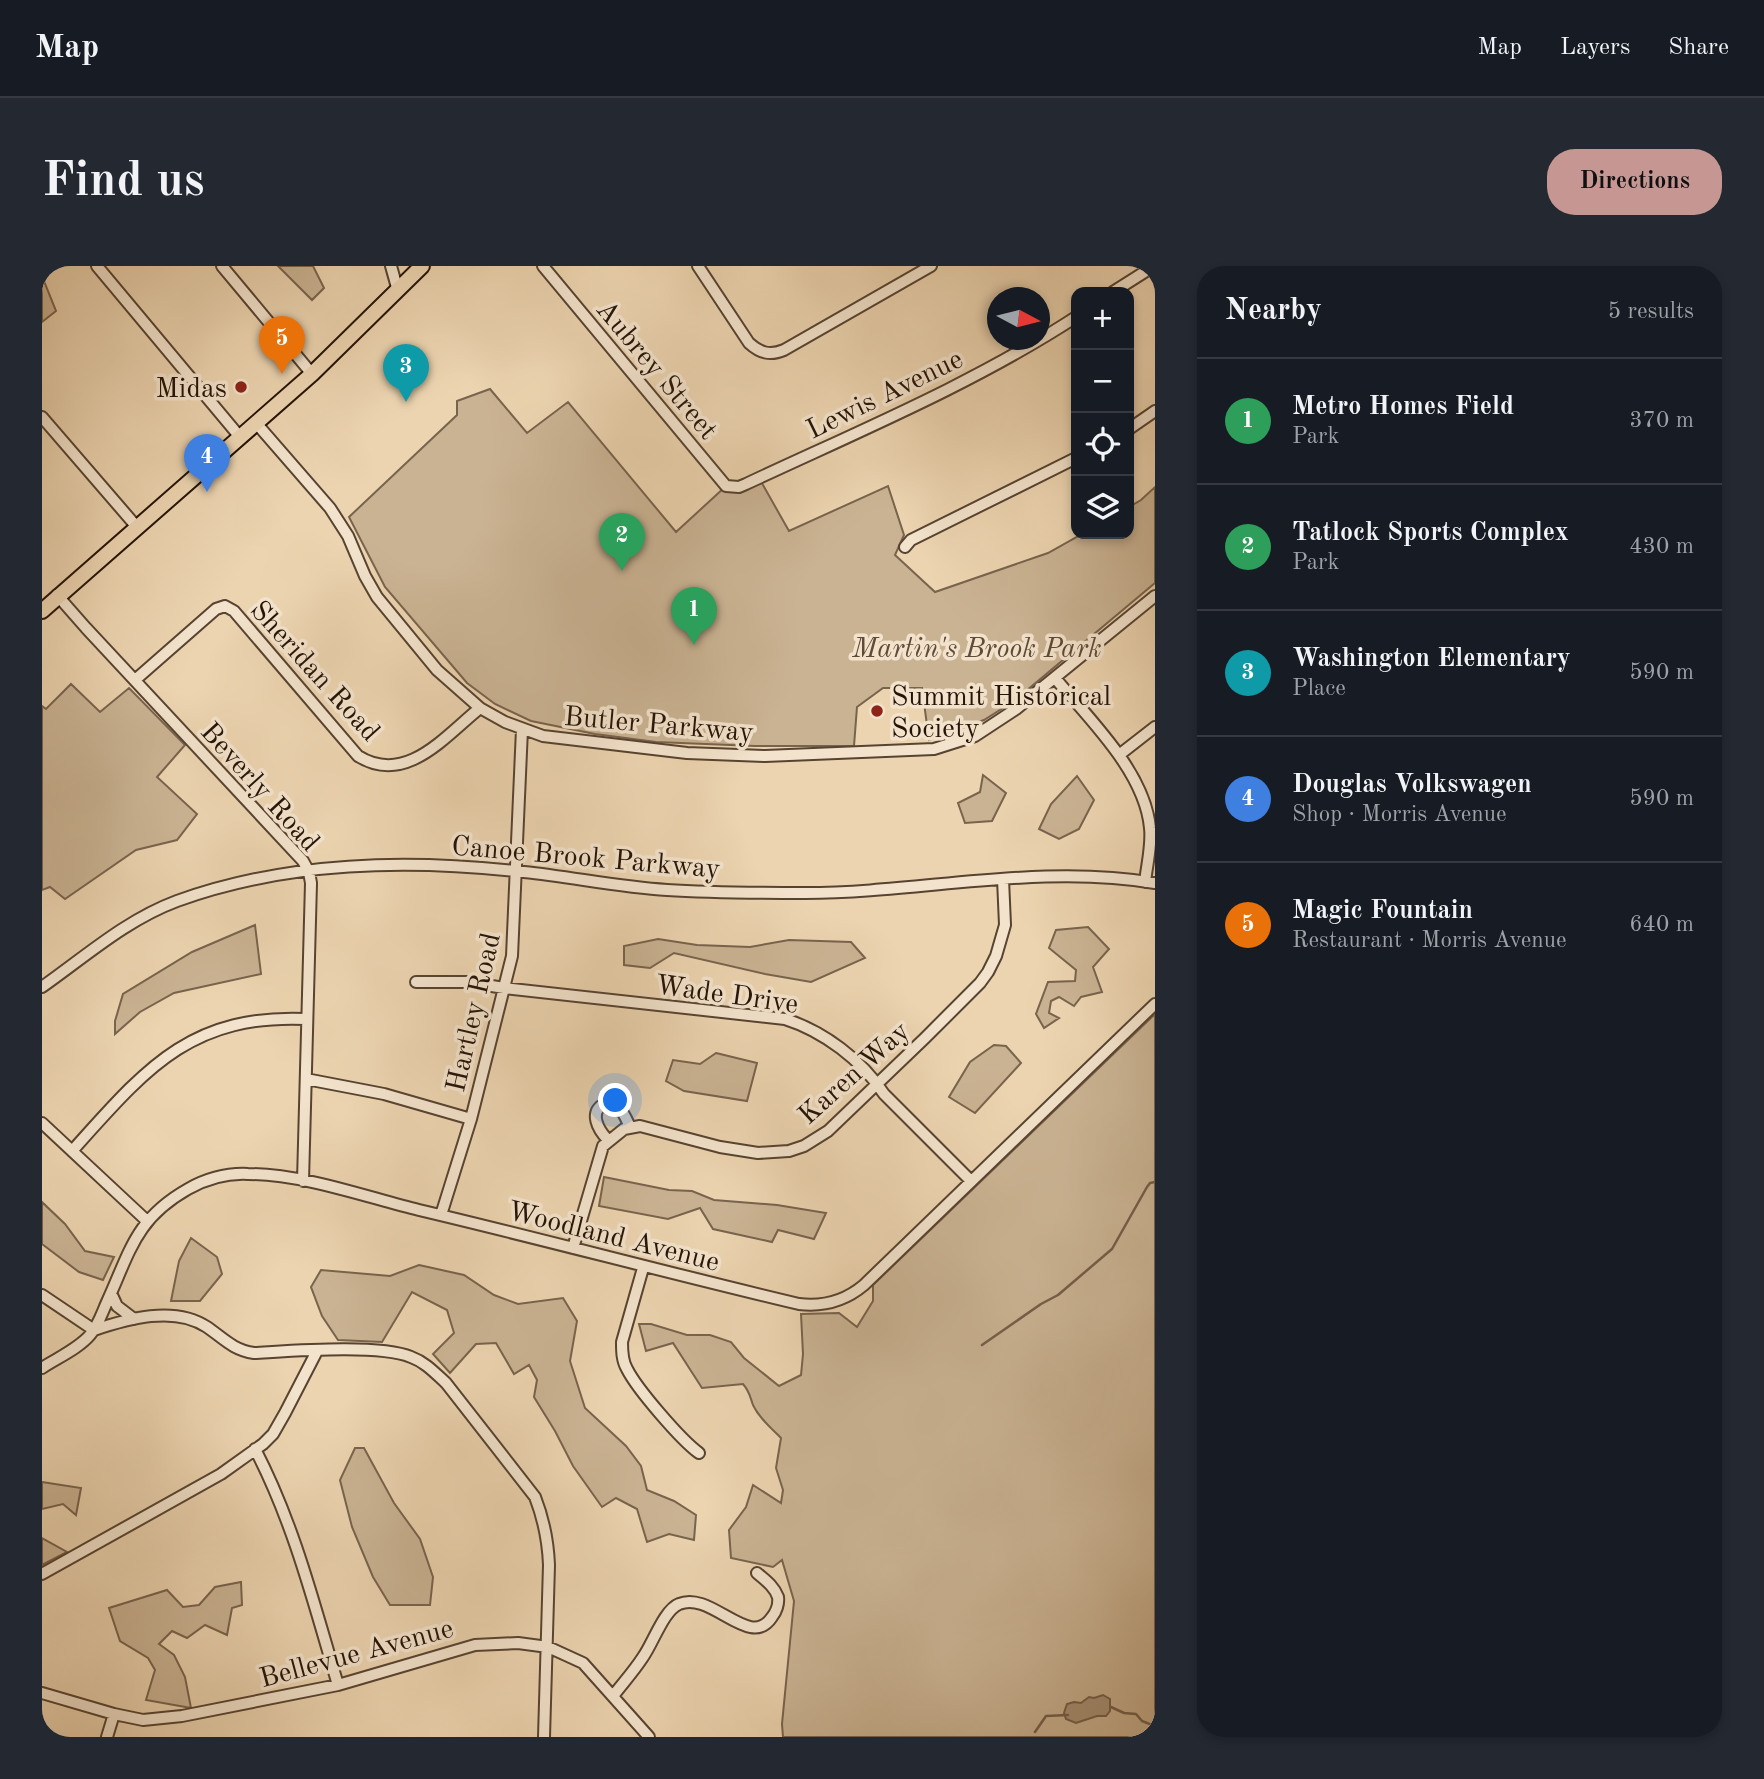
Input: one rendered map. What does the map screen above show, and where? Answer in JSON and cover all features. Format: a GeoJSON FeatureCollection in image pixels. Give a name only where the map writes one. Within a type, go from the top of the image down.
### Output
{"type":"FeatureCollection","features":[{"type":"Feature","properties":{"kind":"main road"},"geometry":{"type":"LineString","coordinates":[[42,611],[136,526],[257,424],[422,266]]}},
{"type":"Feature","properties":{"kind":"street"},"geometry":{"type":"LineString","coordinates":[[97,266],[240,438]]}},
{"type":"Feature","properties":{"kind":"street"},"geometry":{"type":"LineString","coordinates":[[222,266],[312,374]]}},
{"type":"Feature","properties":{"kind":"street"},"geometry":{"type":"LineString","coordinates":[[391,266],[398,291]]}},
{"type":"Feature","properties":{"kind":"street","name":"Aubrey Street"},"geometry":{"type":"LineString","coordinates":[[542,266],[726,486],[733,488],[745,485]]}},
{"type":"Feature","properties":{"kind":"street"},"geometry":{"type":"LineString","coordinates":[[703,268],[749,343],[757,350],[770,354],[784,350],[931,266]]}},
{"type":"Feature","properties":{"kind":"street"},"geometry":{"type":"LineString","coordinates":[[1122,287],[1154,266]]}},
{"type":"Feature","properties":{"kind":"street","name":"Lewis Avenue"},"geometry":{"type":"LineString","coordinates":[[745,485],[839,442],[995,364],[1071,320]]}},
{"type":"Feature","properties":{"kind":"street"},"geometry":{"type":"LineString","coordinates":[[1134,426],[1155,411]]}},
{"type":"Feature","properties":{"kind":"street"},"geometry":{"type":"LineString","coordinates":[[42,417],[136,526]]}},
{"type":"Feature","properties":{"kind":"street","name":"Butler Parkway"},"geometry":{"type":"LineString","coordinates":[[257,424],[339,520],[377,597],[437,670],[480,708],[522,729],[556,738],[687,753],[765,756],[934,749],[975,736],[1016,709],[1155,596]]}},
{"type":"Feature","properties":{"kind":"street"},"geometry":{"type":"LineString","coordinates":[[905,547],[911,540],[1071,460]]}},
{"type":"Feature","properties":{"kind":"street","name":"Beverly Road"},"geometry":{"type":"LineString","coordinates":[[57,595],[303,861],[309,872],[311,883],[303,1181]]}},
{"type":"Feature","properties":{"kind":"street","name":"Sheridan Road"},"geometry":{"type":"LineString","coordinates":[[135,680],[216,609],[225,606],[234,611],[358,756],[374,764],[395,766],[416,760],[480,708]]}},
{"type":"Feature","properties":{"kind":"street"},"geometry":{"type":"LineString","coordinates":[[1055,678],[1119,755],[1152,816],[1150,883]]}},
{"type":"Feature","properties":{"kind":"street"},"geometry":{"type":"LineString","coordinates":[[1119,755],[1155,727]]}},
{"type":"Feature","properties":{"kind":"street","name":"Hartley Road"},"geometry":{"type":"LineString","coordinates":[[441,1215],[471,1119],[512,956],[522,729]]}},
{"type":"Feature","properties":{"kind":"street","name":"Canoe Brook Parkway"},"geometry":{"type":"LineString","coordinates":[[42,987],[121,928],[176,902],[229,886],[286,874],[375,864],[517,871],[665,890],[719,892],[852,891],[1003,879],[1082,877],[1150,883]]}},
{"type":"Feature","properties":{"kind":"street","name":"Karen Way"},"geometry":{"type":"LineString","coordinates":[[630,1127],[640,1126],[748,1152],[789,1151],[804,1146],[828,1131],[925,1038],[988,972],[996,957],[1005,925],[1003,879]]}},
{"type":"Feature","properties":{"kind":"street","name":"Wade Drive"},"geometry":{"type":"LineString","coordinates":[[416,982],[467,982],[785,1019],[820,1033],[877,1082],[884,1094],[971,1181]]}},
{"type":"Feature","properties":{"kind":"street","name":"Woodland Avenue"},"geometry":{"type":"LineString","coordinates":[[42,1368],[83,1342],[94,1330],[125,1257],[147,1221],[188,1189],[216,1178],[245,1173],[303,1181],[643,1268],[799,1304],[830,1303],[858,1290],[1155,1004]]}},
{"type":"Feature","properties":{"kind":"street"},"geometry":{"type":"LineString","coordinates":[[72,1151],[115,1103],[185,1043],[240,1022],[306,1019]]}},
{"type":"Feature","properties":{"kind":"street"},"geometry":{"type":"LineString","coordinates":[[306,1079],[384,1094],[471,1119]]}},
{"type":"Feature","properties":{"kind":"street"},"geometry":{"type":"LineString","coordinates":[[573,1248],[603,1146],[630,1127],[622,1112],[608,1105],[601,1105],[594,1119],[598,1129],[608,1140]]}},
{"type":"Feature","properties":{"kind":"street"},"geometry":{"type":"LineString","coordinates":[[42,1123],[147,1221]]}},
{"type":"Feature","properties":{"kind":"street"},"geometry":{"type":"LineString","coordinates":[[643,1268],[622,1342],[626,1368],[687,1444],[699,1452]]}},
{"type":"Feature","properties":{"kind":"street"},"geometry":{"type":"LineString","coordinates":[[111,1293],[117,1306],[134,1319]]}},
{"type":"Feature","properties":{"kind":"street"},"geometry":{"type":"LineString","coordinates":[[42,1295],[94,1330],[159,1315],[196,1321],[241,1351],[384,1351],[423,1362],[446,1383],[535,1497],[548,1538],[548,1647],[544,1737]]}},
{"type":"Feature","properties":{"kind":"street"},"geometry":{"type":"LineString","coordinates":[[42,1574],[221,1474],[255,1449],[273,1434],[317,1351]]}},
{"type":"Feature","properties":{"kind":"street"},"geometry":{"type":"LineString","coordinates":[[255,1449],[271,1480],[292,1533],[338,1685]]}},
{"type":"Feature","properties":{"kind":"street"},"geometry":{"type":"LineString","coordinates":[[613,1696],[643,1657],[669,1612],[677,1604],[704,1604],[751,1628],[762,1627],[776,1611],[778,1599],[771,1584],[757,1573]]}},
{"type":"Feature","properties":{"kind":"street","name":"Bellevue Avenue"},"geometry":{"type":"LineString","coordinates":[[42,1693],[143,1720],[182,1716],[338,1685],[475,1644],[518,1643],[548,1647],[583,1662],[649,1737]]}},
{"type":"Feature","properties":{"kind":"street"},"geometry":{"type":"LineString","coordinates":[[107,1737],[114,1714]]}},
{"type":"Feature","properties":{"kind":"green space"},"geometry":{"type":"Polygon","coordinates":[[[278,266],[313,266],[324,288],[312,300],[278,266]]]}},
{"type":"Feature","properties":{"kind":"green space"},"geometry":{"type":"Polygon","coordinates":[[[42,276],[56,311],[42,322],[42,276]]]}},
{"type":"Feature","properties":{"kind":"green space","name":"Martin's Brook Park"},"geometry":{"type":"Polygon","coordinates":[[[490,389],[527,433],[568,402],[676,532],[725,487],[759,478],[789,531],[888,486],[904,535],[895,555],[935,592],[1048,553],[1073,539],[1134,539],[1134,504],[1155,487],[1155,583],[1014,701],[984,720],[929,740],[922,688],[883,688],[857,707],[854,746],[656,742],[595,734],[531,721],[495,704],[467,683],[385,587],[349,517],[457,415],[457,401],[490,389]]]}},
{"type":"Feature","properties":{"kind":"green space"},"geometry":{"type":"Polygon","coordinates":[[[71,684],[100,712],[129,688],[185,745],[157,777],[197,814],[177,840],[136,850],[65,899],[50,887],[42,890],[42,706],[46,709],[71,684]]]}},
{"type":"Feature","properties":{"kind":"green space"},"geometry":{"type":"Polygon","coordinates":[[[983,775],[1006,793],[992,821],[965,823],[958,803],[980,792],[983,775]]]}},
{"type":"Feature","properties":{"kind":"green space"},"geometry":{"type":"Polygon","coordinates":[[[1077,776],[1094,800],[1079,829],[1059,839],[1039,829],[1051,804],[1077,776]]]}},
{"type":"Feature","properties":{"kind":"green space"},"geometry":{"type":"Polygon","coordinates":[[[255,925],[261,974],[174,993],[140,1012],[115,1034],[115,1021],[123,994],[192,952],[255,925]]]}},
{"type":"Feature","properties":{"kind":"green space"},"geometry":{"type":"Polygon","coordinates":[[[1088,927],[1109,949],[1093,967],[1102,992],[1081,997],[1074,1006],[1059,997],[1051,1001],[1049,1013],[1059,1018],[1044,1028],[1036,1014],[1048,982],[1075,981],[1076,970],[1049,948],[1056,930],[1088,927]]]}},
{"type":"Feature","properties":{"kind":"green space"},"geometry":{"type":"Polygon","coordinates":[[[658,939],[697,945],[750,947],[789,940],[851,942],[865,958],[811,982],[674,953],[650,968],[624,965],[624,946],[658,939]]]}},
{"type":"Feature","properties":{"kind":"green space"},"geometry":{"type":"Polygon","coordinates":[[[1155,1014],[1155,1737],[783,1737],[794,1601],[782,1560],[773,1567],[731,1558],[729,1530],[746,1507],[753,1485],[781,1503],[783,1490],[776,1468],[781,1438],[758,1414],[743,1384],[702,1388],[673,1343],[646,1351],[639,1324],[651,1324],[687,1335],[710,1335],[731,1342],[744,1358],[779,1386],[801,1375],[801,1314],[839,1313],[857,1327],[873,1301],[873,1285],[1155,1014]]]}},
{"type":"Feature","properties":{"kind":"green space"},"geometry":{"type":"Polygon","coordinates":[[[994,1045],[1006,1046],[1021,1063],[975,1113],[949,1097],[970,1062],[994,1045]]]}},
{"type":"Feature","properties":{"kind":"green space"},"geometry":{"type":"Polygon","coordinates":[[[716,1053],[757,1063],[747,1101],[684,1091],[666,1081],[673,1060],[700,1064],[716,1053]]]}},
{"type":"Feature","properties":{"kind":"green space"},"geometry":{"type":"Polygon","coordinates":[[[604,1177],[669,1190],[692,1191],[714,1200],[777,1205],[826,1213],[814,1239],[778,1230],[772,1242],[713,1229],[700,1208],[668,1219],[599,1206],[604,1177]]]}},
{"type":"Feature","properties":{"kind":"green space"},"geometry":{"type":"Polygon","coordinates":[[[42,1202],[65,1224],[85,1251],[114,1257],[103,1280],[79,1272],[42,1244],[42,1202]]]}},
{"type":"Feature","properties":{"kind":"green space"},"geometry":{"type":"Polygon","coordinates":[[[191,1238],[217,1257],[222,1274],[200,1301],[171,1301],[179,1261],[191,1238]]]}},
{"type":"Feature","properties":{"kind":"green space"},"geometry":{"type":"Polygon","coordinates":[[[419,1265],[464,1275],[494,1295],[518,1304],[563,1298],[577,1321],[570,1361],[585,1408],[626,1446],[641,1466],[647,1490],[674,1501],[696,1515],[694,1540],[669,1534],[647,1542],[637,1509],[616,1498],[602,1507],[573,1466],[534,1397],[537,1380],[529,1365],[514,1374],[496,1343],[476,1344],[450,1373],[433,1354],[454,1333],[447,1310],[412,1292],[382,1342],[338,1340],[322,1316],[311,1287],[321,1270],[390,1276],[419,1265]]]}},
{"type":"Feature","properties":{"kind":"green space"},"geometry":{"type":"Polygon","coordinates":[[[355,1448],[364,1448],[394,1503],[420,1539],[433,1577],[430,1605],[390,1605],[373,1577],[352,1527],[340,1480],[355,1448]]]}},
{"type":"Feature","properties":{"kind":"green space"},"geometry":{"type":"Polygon","coordinates":[[[42,1482],[81,1488],[76,1515],[63,1504],[42,1509],[42,1482]]]}},
{"type":"Feature","properties":{"kind":"green space"},"geometry":{"type":"Polygon","coordinates":[[[42,1538],[67,1552],[42,1565],[42,1538]]]}},
{"type":"Feature","properties":{"kind":"green space"},"geometry":{"type":"Polygon","coordinates":[[[241,1582],[242,1605],[232,1608],[227,1635],[205,1625],[187,1638],[172,1631],[159,1644],[174,1655],[185,1677],[191,1708],[146,1700],[155,1670],[148,1658],[120,1641],[109,1608],[167,1590],[183,1607],[199,1605],[215,1587],[241,1582]]]}},
{"type":"Feature","properties":{"kind":"shaded area"},"geometry":{"type":"Polygon","coordinates":[[[1103,1695],[1110,1699],[1110,1711],[1106,1716],[1076,1723],[1066,1719],[1064,1713],[1067,1704],[1081,1703],[1089,1697],[1103,1695]]]}},
{"type":"Feature","properties":{"kind":"waterway"},"geometry":{"type":"LineString","coordinates":[[982,1345],[1058,1295],[1112,1249],[1147,1187],[1155,1182]]}},
{"type":"Feature","properties":{"kind":"waterway"},"geometry":{"type":"LineString","coordinates":[[1111,1707],[1124,1713],[1136,1714],[1142,1721],[1155,1726]]}},
{"type":"Feature","properties":{"kind":"waterway"},"geometry":{"type":"LineString","coordinates":[[1035,1732],[1046,1716],[1068,1715]]}},
{"type":"Feature","properties":{"kind":"place","name":"Magic Fountain"},"geometry":{"type":"Point","coordinates":[282,374]}},
{"type":"Feature","properties":{"kind":"place","name":"Midas"},"geometry":{"type":"Point","coordinates":[241,387]}},
{"type":"Feature","properties":{"kind":"place","name":"Washington Elementary"},"geometry":{"type":"Point","coordinates":[406,402]}},
{"type":"Feature","properties":{"kind":"place","name":"Douglas Volkswagen"},"geometry":{"type":"Point","coordinates":[207,492]}},
{"type":"Feature","properties":{"kind":"place","name":"Tatlock Sports Complex"},"geometry":{"type":"Point","coordinates":[622,571]}},
{"type":"Feature","properties":{"kind":"place","name":"Metro Homes Field"},"geometry":{"type":"Point","coordinates":[694,645]}},
{"type":"Feature","properties":{"kind":"place","name":"Summit Historical Society"},"geometry":{"type":"Point","coordinates":[877,711]}}]}
